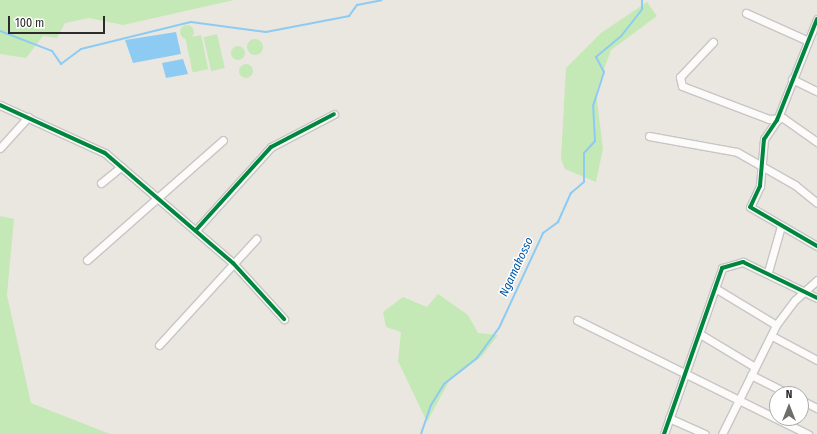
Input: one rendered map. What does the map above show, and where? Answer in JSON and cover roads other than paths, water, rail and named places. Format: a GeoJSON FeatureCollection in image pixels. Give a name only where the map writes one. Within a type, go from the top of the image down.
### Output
{"type":"FeatureCollection","features":[{"type":"Feature","properties":{"kind":"street"},"geometry":{"type":"LineString","coordinates":[[746,13],[806,40]]}},
{"type":"Feature","properties":{"kind":"street"},"geometry":{"type":"LineString","coordinates":[[817,19],[806,40],[777,120],[764,139],[763,165],[760,186],[750,207],[817,246]]}},
{"type":"Feature","properties":{"kind":"street"},"geometry":{"type":"LineString","coordinates":[[713,42],[680,77],[682,86],[777,120],[783,118],[817,142]]}},
{"type":"Feature","properties":{"kind":"street"},"geometry":{"type":"LineString","coordinates":[[792,79],[817,91]]}},
{"type":"Feature","properties":{"kind":"street"},"geometry":{"type":"LineString","coordinates":[[0,105],[92,145],[121,167],[233,263],[284,319]]}},
{"type":"Feature","properties":{"kind":"street"},"geometry":{"type":"LineString","coordinates":[[196,230],[271,147],[334,114]]}},
{"type":"Feature","properties":{"kind":"street"},"geometry":{"type":"LineString","coordinates":[[0,148],[28,117]]}},
{"type":"Feature","properties":{"kind":"street"},"geometry":{"type":"LineString","coordinates":[[648,136],[737,152],[763,165],[817,202]]}},
{"type":"Feature","properties":{"kind":"street"},"geometry":{"type":"LineString","coordinates":[[87,260],[223,140]]}},
{"type":"Feature","properties":{"kind":"street"},"geometry":{"type":"LineString","coordinates":[[100,183],[121,167]]}},
{"type":"Feature","properties":{"kind":"street"},"geometry":{"type":"LineString","coordinates":[[768,272],[781,226]]}},
{"type":"Feature","properties":{"kind":"street"},"geometry":{"type":"LineString","coordinates":[[159,345],[256,239]]}},
{"type":"Feature","properties":{"kind":"street"},"geometry":{"type":"LineString","coordinates":[[664,434],[700,334],[718,275],[728,265],[743,262],[768,272],[817,298]]}},
{"type":"Feature","properties":{"kind":"street"},"geometry":{"type":"LineString","coordinates":[[722,434],[740,402],[751,375],[772,336],[776,325],[805,291],[817,280]]}},
{"type":"Feature","properties":{"kind":"street"},"geometry":{"type":"LineString","coordinates":[[715,288],[776,325]]}},
{"type":"Feature","properties":{"kind":"street"},"geometry":{"type":"LineString","coordinates":[[577,320],[684,376],[808,434]]}},
{"type":"Feature","properties":{"kind":"street"},"geometry":{"type":"LineString","coordinates":[[700,334],[755,367]]}},
{"type":"Feature","properties":{"kind":"street"},"geometry":{"type":"LineString","coordinates":[[772,336],[817,360]]}},
{"type":"Feature","properties":{"kind":"street"},"geometry":{"type":"LineString","coordinates":[[751,375],[773,386]]}},
{"type":"Feature","properties":{"kind":"street"},"geometry":{"type":"LineString","coordinates":[[669,418],[705,434]]}},
{"type":"Feature","properties":{"kind":"water"},"geometry":{"type":"Polygon","coordinates":[[[176,32],[181,54],[133,63],[125,40],[176,32]]]}},
{"type":"Feature","properties":{"kind":"water"},"geometry":{"type":"Polygon","coordinates":[[[183,59],[188,74],[166,78],[162,63],[183,59]]]}},
{"type":"Feature","properties":{"kind":"waterway"},"geometry":{"type":"LineString","coordinates":[[0,31],[52,51],[61,64],[81,49],[191,22],[266,32],[349,16],[357,5],[382,0]]}},
{"type":"Feature","properties":{"kind":"waterway","name":"Ngamakosso"},"geometry":{"type":"LineString","coordinates":[[421,434],[431,405],[444,384],[477,358],[499,328],[543,233],[558,222],[571,193],[584,182],[584,153],[595,141],[593,106],[604,72],[596,57],[622,35],[642,9],[642,0]]}}]}
